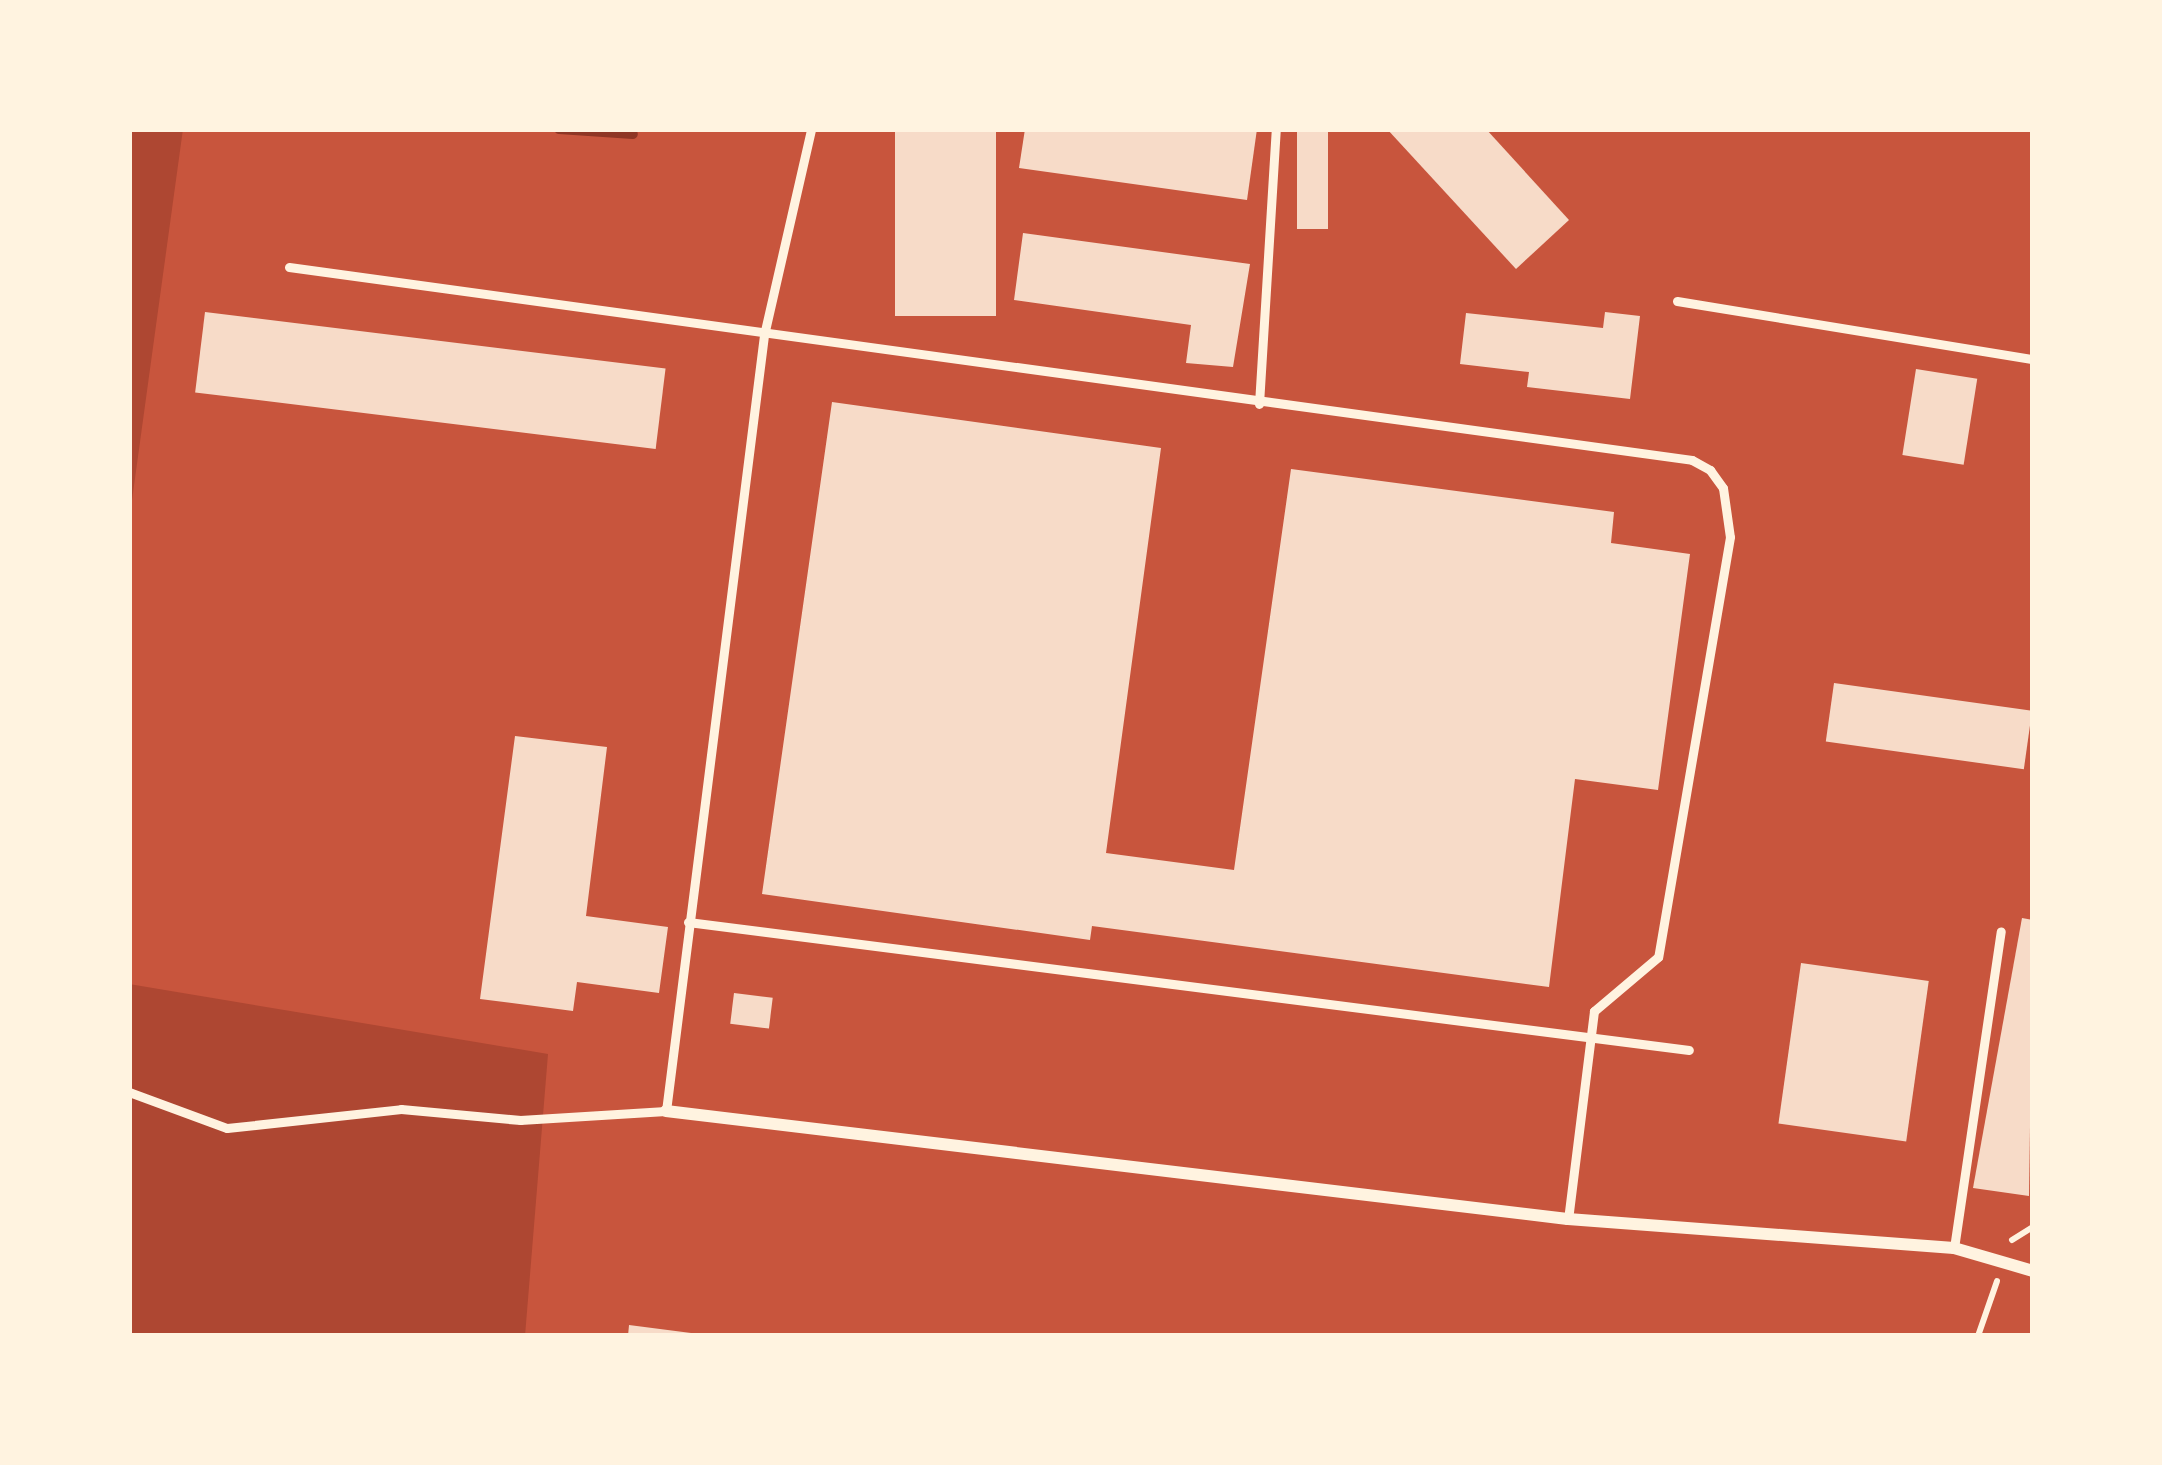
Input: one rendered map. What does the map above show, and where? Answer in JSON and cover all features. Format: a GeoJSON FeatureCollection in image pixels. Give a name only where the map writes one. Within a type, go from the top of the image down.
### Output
{"type":"FeatureCollection","features":[{"type":"Feature","properties":{"kind":"street"},"geometry":{"type":"LineString","coordinates":[[666,1111],[1568,1219],[1954,1248],[2033,1271]]}},
{"type":"Feature","properties":{"kind":"lane"},"geometry":{"type":"LineString","coordinates":[[129,1091],[227,1128],[401,1109],[520,1120],[666,1111],[764,335],[811,129]]}},
{"type":"Feature","properties":{"kind":"lane"},"geometry":{"type":"LineString","coordinates":[[1259,404],[1276,129]]}},
{"type":"Feature","properties":{"kind":"lane"},"geometry":{"type":"LineString","coordinates":[[290,266],[1259,404],[1692,460],[1723,488],[1730,537],[1658,957],[1594,1011],[1568,1219]]}},
{"type":"Feature","properties":{"kind":"lane"},"geometry":{"type":"LineString","coordinates":[[1676,301],[2033,359]]}},
{"type":"Feature","properties":{"kind":"lane"},"geometry":{"type":"LineString","coordinates":[[688,922],[1689,1050]]}},
{"type":"Feature","properties":{"kind":"lane"},"geometry":{"type":"LineString","coordinates":[[1954,1248],[2001,931]]}},
{"type":"Feature","properties":{"kind":"shaded area"},"geometry":{"type":"Polygon","coordinates":[[[129,129],[183,129],[129,522],[129,129]]]}},
{"type":"Feature","properties":{"kind":"shaded area"},"geometry":{"type":"Polygon","coordinates":[[[129,984],[548,1054],[525,1336],[129,1336],[129,984]]]}},
{"type":"Feature","properties":{"kind":"building"},"geometry":{"type":"Polygon","coordinates":[[[895,129],[996,129],[996,316],[895,316],[895,129]]]}},
{"type":"Feature","properties":{"kind":"building"},"geometry":{"type":"Polygon","coordinates":[[[1025,129],[1257,129],[1247,200],[1019,168],[1025,129]]]}},
{"type":"Feature","properties":{"kind":"building"},"geometry":{"type":"Polygon","coordinates":[[[1297,129],[1328,129],[1328,229],[1297,229],[1297,129]]]}},
{"type":"Feature","properties":{"kind":"building"},"geometry":{"type":"Polygon","coordinates":[[[1387,129],[1486,129],[1569,220],[1516,269],[1387,129]]]}},
{"type":"Feature","properties":{"kind":"building"},"geometry":{"type":"Polygon","coordinates":[[[1023,233],[1250,264],[1233,367],[1186,363],[1191,325],[1014,300],[1023,233]]]}},
{"type":"Feature","properties":{"kind":"building"},"geometry":{"type":"Polygon","coordinates":[[[205,312],[666,369],[656,449],[195,392],[205,312]]]}},
{"type":"Feature","properties":{"kind":"building"},"geometry":{"type":"Polygon","coordinates":[[[1605,312],[1640,316],[1630,399],[1527,387],[1529,372],[1460,364],[1466,313],[1603,328],[1605,312]]]}},
{"type":"Feature","properties":{"kind":"building"},"geometry":{"type":"Polygon","coordinates":[[[1916,369],[1977,379],[1964,465],[1902,455],[1916,369]]]}},
{"type":"Feature","properties":{"kind":"building"},"geometry":{"type":"Polygon","coordinates":[[[832,402],[1161,448],[1106,853],[1234,870],[1291,469],[1614,512],[1611,543],[1690,554],[1658,790],[1575,779],[1549,987],[1092,926],[1090,940],[762,894],[832,402]]]}},
{"type":"Feature","properties":{"kind":"building"},"geometry":{"type":"Polygon","coordinates":[[[1834,683],[2032,711],[2024,769],[1826,741],[1834,683]]]}},
{"type":"Feature","properties":{"kind":"building"},"geometry":{"type":"Polygon","coordinates":[[[515,736],[607,747],[586,916],[668,927],[659,993],[577,982],[573,1011],[480,999],[515,736]]]}},
{"type":"Feature","properties":{"kind":"building"},"geometry":{"type":"Polygon","coordinates":[[[2022,918],[2033,920],[2029,1196],[1973,1188],[2022,918]]]}},
{"type":"Feature","properties":{"kind":"building"},"geometry":{"type":"Polygon","coordinates":[[[1801,963],[1929,981],[1906,1141],[1778,1123],[1801,963]]]}},
{"type":"Feature","properties":{"kind":"building"},"geometry":{"type":"Polygon","coordinates":[[[734,993],[773,998],[769,1029],[730,1024],[734,993]]]}},
{"type":"Feature","properties":{"kind":"building"},"geometry":{"type":"Polygon","coordinates":[[[629,1325],[691,1333],[691,1336],[628,1336],[629,1325]]]}},
{"type":"Feature","properties":{"kind":"waterway"},"geometry":{"type":"LineString","coordinates":[[559,129],[633,134]]}}]}
